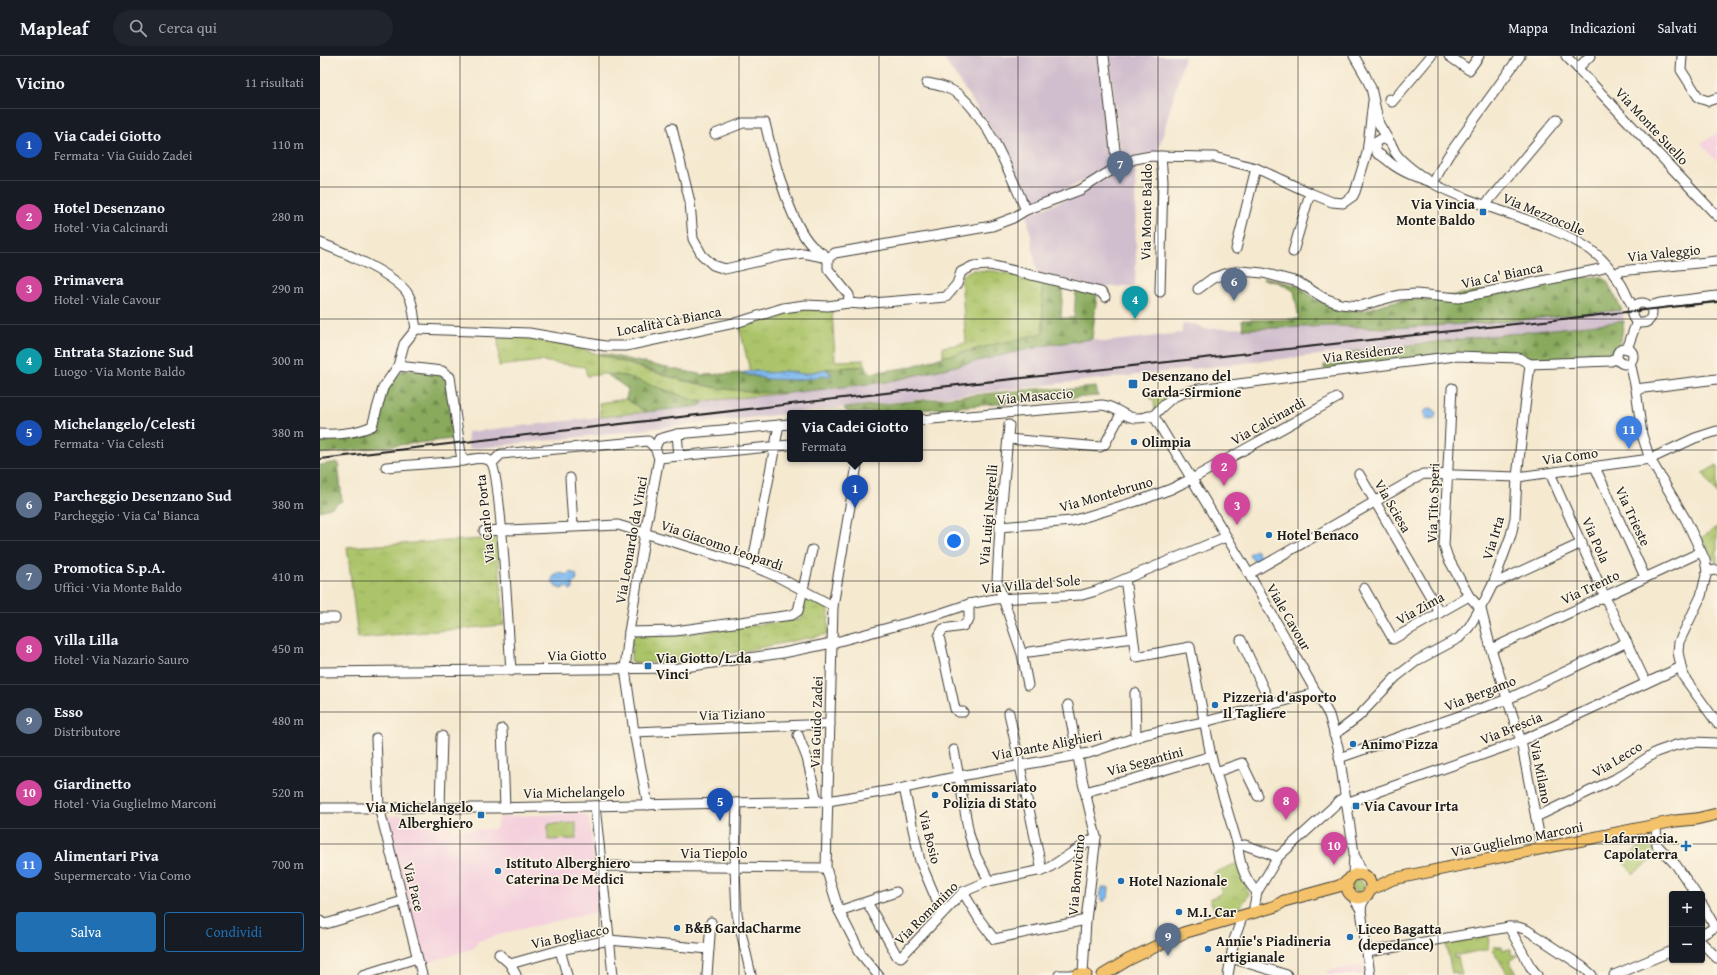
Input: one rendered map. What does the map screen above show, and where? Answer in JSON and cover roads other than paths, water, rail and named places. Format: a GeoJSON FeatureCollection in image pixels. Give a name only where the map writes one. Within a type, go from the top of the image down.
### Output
{"type":"FeatureCollection","features":[{"type":"Feature","properties":{"kind":"main road","name":"Via Guglielmo Marconi"},"geometry":{"type":"LineString","coordinates":[[1210,924],[1254,907],[1305,896],[1339,886],[1358,877],[1393,879],[1675,821],[1696,819],[1717,814]]}},
{"type":"Feature","properties":{"kind":"main road"},"geometry":{"type":"LineString","coordinates":[[1305,896],[1343,894],[1353,897],[1360,898],[1369,892],[1370,884],[1358,877],[1347,889],[1353,897]]}},
{"type":"Feature","properties":{"kind":"main road","name":"Via Guglielmo Marconi"},"geometry":{"type":"LineString","coordinates":[[1369,892],[1393,879]]}},
{"type":"Feature","properties":{"kind":"main road","name":"Via Guglielmo Marconi"},"geometry":{"type":"LineString","coordinates":[[1102,975],[1128,960],[1183,933],[1276,906],[1284,901]]}},
{"type":"Feature","properties":{"kind":"street"},"geometry":{"type":"LineString","coordinates":[[1104,56],[1118,167]]}},
{"type":"Feature","properties":{"kind":"street"},"geometry":{"type":"LineString","coordinates":[[1354,56],[1366,74],[1371,88],[1379,124],[1388,141],[1392,144],[1390,156],[1392,164],[1414,177],[1433,183],[1448,156],[1520,56]]}},
{"type":"Feature","properties":{"kind":"street"},"geometry":{"type":"LineString","coordinates":[[1388,99],[1392,102],[1431,56]]}},
{"type":"Feature","properties":{"kind":"street"},"geometry":{"type":"LineString","coordinates":[[1449,56],[1469,70],[1479,56]]}},
{"type":"Feature","properties":{"kind":"street","name":"Via Monte Suello"},"geometry":{"type":"LineString","coordinates":[[1566,56],[1717,216]]}},
{"type":"Feature","properties":{"kind":"street"},"geometry":{"type":"LineString","coordinates":[[1578,68],[1590,56]]}},
{"type":"Feature","properties":{"kind":"street"},"geometry":{"type":"LineString","coordinates":[[1682,56],[1681,70],[1699,98],[1708,101],[1717,98]]}},
{"type":"Feature","properties":{"kind":"street"},"geometry":{"type":"LineString","coordinates":[[927,82],[942,86],[958,94],[987,128],[1026,210]]}},
{"type":"Feature","properties":{"kind":"street"},"geometry":{"type":"LineString","coordinates":[[1367,153],[1373,101]]}},
{"type":"Feature","properties":{"kind":"street","name":"Via Mezzocolle"},"geometry":{"type":"LineString","coordinates":[[1485,205],[1557,119]]}},
{"type":"Feature","properties":{"kind":"street"},"geometry":{"type":"LineString","coordinates":[[715,134],[743,123],[765,123],[772,155],[792,211],[812,245],[828,258]]}},
{"type":"Feature","properties":{"kind":"street"},"geometry":{"type":"LineString","coordinates":[[1379,124],[1377,153],[1390,156]]}},
{"type":"Feature","properties":{"kind":"street"},"geometry":{"type":"LineString","coordinates":[[672,128],[690,202],[693,239],[702,255],[713,265],[725,269],[781,256],[803,253],[828,258]]}},
{"type":"Feature","properties":{"kind":"street"},"geometry":{"type":"LineString","coordinates":[[1367,153],[1385,139],[1388,141]]}},
{"type":"Feature","properties":{"kind":"street","name":"Via Monte Baldo"},"geometry":{"type":"LineString","coordinates":[[828,258],[835,253],[843,251],[992,226],[1013,218],[1026,210],[1080,190],[1118,167],[1135,159],[1161,156],[1214,157],[1256,168],[1332,202],[1343,203],[1353,196],[1367,153]]}},
{"type":"Feature","properties":{"kind":"street","name":"Via Monte Baldo"},"geometry":{"type":"LineString","coordinates":[[1160,292],[1163,181],[1161,156]]}},
{"type":"Feature","properties":{"kind":"street","name":"Via Mezzocolle"},"geometry":{"type":"LineString","coordinates":[[1390,156],[1405,164],[1433,183],[1485,205],[1570,237],[1592,251],[1606,265],[1621,284],[1628,301],[1634,308],[1633,315],[1637,321]]}},
{"type":"Feature","properties":{"kind":"street"},"geometry":{"type":"LineString","coordinates":[[1236,249],[1256,168]]}},
{"type":"Feature","properties":{"kind":"street"},"geometry":{"type":"LineString","coordinates":[[1293,252],[1310,193]]}},
{"type":"Feature","properties":{"kind":"street"},"geometry":{"type":"LineString","coordinates":[[320,243],[385,274],[401,286],[409,296],[416,329],[404,344],[398,366],[383,388],[372,426],[365,429],[320,434]]}},
{"type":"Feature","properties":{"kind":"street"},"geometry":{"type":"LineString","coordinates":[[828,258],[828,269],[849,295],[848,303]]}},
{"type":"Feature","properties":{"kind":"street","name":"Via Valeggio"},"geometry":{"type":"LineString","coordinates":[[1614,275],[1620,271],[1717,261]]}},
{"type":"Feature","properties":{"kind":"street","name":"Località Cà Bianca"},"geometry":{"type":"LineString","coordinates":[[416,329],[529,333],[605,346],[626,346],[739,322],[783,308],[805,305],[828,306],[848,303],[860,304],[946,297],[956,284],[961,272],[973,266],[984,265],[990,265],[1100,292],[1105,297]]}},
{"type":"Feature","properties":{"kind":"street","name":"Via Ca' Bianca"},"geometry":{"type":"LineString","coordinates":[[1198,289],[1213,278],[1225,274],[1241,271],[1263,273],[1298,282],[1329,300],[1340,304],[1360,306],[1399,295],[1416,294],[1458,298],[1600,269],[1606,265]]}},
{"type":"Feature","properties":{"kind":"street"},"geometry":{"type":"LineString","coordinates":[[1634,308],[1636,305],[1643,303],[1650,306],[1660,303],[1717,296]]}},
{"type":"Feature","properties":{"kind":"street"},"geometry":{"type":"LineString","coordinates":[[1626,349],[1637,321],[1644,322],[1650,318],[1652,310],[1650,306]]}},
{"type":"Feature","properties":{"kind":"street"},"geometry":{"type":"LineString","coordinates":[[1618,358],[1620,350],[1626,349],[1632,353],[1630,362],[1636,390],[1642,435],[1650,459],[1686,520],[1701,552],[1706,570],[1701,596],[1679,642],[1678,652],[1683,676],[1717,723]]}},
{"type":"Feature","properties":{"kind":"street","name":"Via Residenze"},"geometry":{"type":"LineString","coordinates":[[1151,416],[1168,400],[1176,395],[1199,390],[1455,356],[1519,358],[1530,364]]}},
{"type":"Feature","properties":{"kind":"street"},"geometry":{"type":"LineString","coordinates":[[1618,358],[1623,363],[1630,362]]}},
{"type":"Feature","properties":{"kind":"street"},"geometry":{"type":"LineString","coordinates":[[1530,364],[1611,361],[1618,358]]}},
{"type":"Feature","properties":{"kind":"street","name":"Via Irta"},"geometry":{"type":"LineString","coordinates":[[1334,735],[1359,716],[1396,677],[1418,660],[1459,638],[1481,608],[1493,584],[1511,535],[1515,518],[1517,477],[1530,364]]}},
{"type":"Feature","properties":{"kind":"street","name":"Via Carlo Porta"},"geometry":{"type":"LineString","coordinates":[[398,366],[442,372],[450,378],[462,461],[486,458],[492,462],[496,472],[502,531],[511,670]]}},
{"type":"Feature","properties":{"kind":"street"},"geometry":{"type":"LineString","coordinates":[[1636,390],[1717,379]]}},
{"type":"Feature","properties":{"kind":"street","name":"Via Tito Speri"},"geometry":{"type":"LineString","coordinates":[[1452,388],[1444,546],[1448,558],[1470,596],[1481,608]]}},
{"type":"Feature","properties":{"kind":"street","name":"Via Calcinardi"},"geometry":{"type":"LineString","coordinates":[[1192,479],[1337,398]]}},
{"type":"Feature","properties":{"kind":"street","name":"Via Masaccio"},"geometry":{"type":"LineString","coordinates":[[923,420],[1098,405],[1109,406],[1121,414],[1142,418],[1151,416]]}},
{"type":"Feature","properties":{"kind":"street"},"geometry":{"type":"LineString","coordinates":[[1009,439],[1100,447],[1105,444],[1121,414]]}},
{"type":"Feature","properties":{"kind":"street","name":"Viale Cavour"},"geometry":{"type":"LineString","coordinates":[[1151,416],[1157,420],[1249,574],[1315,693],[1329,715],[1339,758],[1358,877]]}},
{"type":"Feature","properties":{"kind":"street"},"geometry":{"type":"LineString","coordinates":[[492,462],[501,454],[648,441],[655,448],[659,439],[677,434],[787,424]]}},
{"type":"Feature","properties":{"kind":"street"},"geometry":{"type":"LineString","coordinates":[[752,566],[779,425]]}},
{"type":"Feature","properties":{"kind":"street","name":"Via Luigi Negrelli"},"geometry":{"type":"LineString","coordinates":[[1009,425],[997,581],[1022,654],[1028,685]]}},
{"type":"Feature","properties":{"kind":"street","name":"Via Como"},"geometry":{"type":"LineString","coordinates":[[1249,574],[1423,474],[1517,477],[1650,459],[1695,438],[1717,431]]}},
{"type":"Feature","properties":{"kind":"street"},"geometry":{"type":"LineString","coordinates":[[677,434],[679,456]]}},
{"type":"Feature","properties":{"kind":"street"},"geometry":{"type":"LineString","coordinates":[[658,458],[787,445]]}},
{"type":"Feature","properties":{"kind":"street","name":"Via Leonardo da Vinci"},"geometry":{"type":"LineString","coordinates":[[648,805],[634,732],[625,669],[629,632],[658,458],[655,448]]}},
{"type":"Feature","properties":{"kind":"street"},"geometry":{"type":"LineString","coordinates":[[386,467],[462,461]]}},
{"type":"Feature","properties":{"kind":"street","name":"Via Guido Zadei"},"geometry":{"type":"LineString","coordinates":[[857,462],[833,606],[826,868],[839,911],[861,954],[878,975]]}},
{"type":"Feature","properties":{"kind":"street","name":"Via Trieste"},"geometry":{"type":"LineString","coordinates":[[1595,466],[1646,577]]}},
{"type":"Feature","properties":{"kind":"street","name":"Via Pola"},"geometry":{"type":"LineString","coordinates":[[1550,473],[1604,595],[1646,683]]}},
{"type":"Feature","properties":{"kind":"street","name":"Via Sciesa"},"geometry":{"type":"LineString","coordinates":[[1359,474],[1440,613]]}},
{"type":"Feature","properties":{"kind":"street"},"geometry":{"type":"LineString","coordinates":[[570,478],[573,526]]}},
{"type":"Feature","properties":{"kind":"street","name":"Via Montebruno"},"geometry":{"type":"LineString","coordinates":[[1000,527],[1072,521],[1144,499],[1192,479]]}},
{"type":"Feature","properties":{"kind":"street","name":"Via Giacomo Leopardi"},"geometry":{"type":"LineString","coordinates":[[484,531],[618,525],[752,566],[778,577],[833,606]]}},
{"type":"Feature","properties":{"kind":"street","name":"Via Villa del Sole"},"geometry":{"type":"LineString","coordinates":[[832,643],[922,619],[969,604],[1004,599],[1082,596],[1226,537]]}},
{"type":"Feature","properties":{"kind":"street"},"geometry":{"type":"LineString","coordinates":[[1493,584],[1582,543]]}},
{"type":"Feature","properties":{"kind":"street"},"geometry":{"type":"LineString","coordinates":[[629,632],[675,631],[792,615],[798,611],[812,550]]}},
{"type":"Feature","properties":{"kind":"street","name":"Via Trento"},"geometry":{"type":"LineString","coordinates":[[1491,649],[1604,595],[1701,552]]}},
{"type":"Feature","properties":{"kind":"street"},"geometry":{"type":"LineString","coordinates":[[1706,570],[1717,570]]}},
{"type":"Feature","properties":{"kind":"street"},"geometry":{"type":"LineString","coordinates":[[1125,579],[1136,657],[1190,647],[1211,756],[1249,884],[1257,892]]}},
{"type":"Feature","properties":{"kind":"street","name":"Via Zima"},"geometry":{"type":"LineString","coordinates":[[1364,588],[1393,639],[1470,596]]}},
{"type":"Feature","properties":{"kind":"street","name":"Via Villa del Sole"},"geometry":{"type":"LineString","coordinates":[[963,712],[958,712],[955,709],[939,636],[943,630],[963,626],[969,620],[969,604]]}},
{"type":"Feature","properties":{"kind":"street","name":"Via Milano"},"geometry":{"type":"LineString","coordinates":[[1481,608],[1491,649],[1521,741],[1542,849]]}},
{"type":"Feature","properties":{"kind":"street"},"geometry":{"type":"LineString","coordinates":[[320,618],[335,618]]}},
{"type":"Feature","properties":{"kind":"street"},"geometry":{"type":"LineString","coordinates":[[1029,652],[1133,638]]}},
{"type":"Feature","properties":{"kind":"street"},"geometry":{"type":"LineString","coordinates":[[1241,640],[1271,705]]}},
{"type":"Feature","properties":{"kind":"street","name":"Via Bergamo"},"geometry":{"type":"LineString","coordinates":[[1339,758],[1508,699],[1626,642]]}},
{"type":"Feature","properties":{"kind":"street","name":"Via Giotto"},"geometry":{"type":"LineString","coordinates":[[320,672],[678,668],[783,653],[832,643]]}},
{"type":"Feature","properties":{"kind":"street","name":"Via Brescia"},"geometry":{"type":"LineString","coordinates":[[1346,799],[1521,741],[1681,667]]}},
{"type":"Feature","properties":{"kind":"street"},"geometry":{"type":"LineString","coordinates":[[1135,693],[1136,737]]}},
{"type":"Feature","properties":{"kind":"street","name":"Via Dante Alighieri"},"geometry":{"type":"LineString","coordinates":[[828,801],[1089,753],[1136,737],[1204,722],[1315,693]]}},
{"type":"Feature","properties":{"kind":"street","name":"Via Bonvicino"},"geometry":{"type":"LineString","coordinates":[[1068,705],[1085,792],[1096,837],[1086,920],[1082,975]]}},
{"type":"Feature","properties":{"kind":"street"},"geometry":{"type":"LineString","coordinates":[[1009,714],[1042,871]]}},
{"type":"Feature","properties":{"kind":"street","name":"Via Tiziano"},"geometry":{"type":"LineString","coordinates":[[634,732],[830,724]]}},
{"type":"Feature","properties":{"kind":"street"},"geometry":{"type":"LineString","coordinates":[[502,729],[505,808]]}},
{"type":"Feature","properties":{"kind":"street"},"geometry":{"type":"LineString","coordinates":[[798,735],[807,758],[817,802]]}},
{"type":"Feature","properties":{"kind":"street"},"geometry":{"type":"LineString","coordinates":[[440,808],[442,736]]}},
{"type":"Feature","properties":{"kind":"street","name":"Via Pace"},"geometry":{"type":"LineString","coordinates":[[376,738],[379,807],[422,975]]}},
{"type":"Feature","properties":{"kind":"street","name":"Via Lecco"},"geometry":{"type":"LineString","coordinates":[[1536,817],[1615,779],[1656,752],[1676,745],[1693,742],[1717,744]]}},
{"type":"Feature","properties":{"kind":"street"},"geometry":{"type":"LineString","coordinates":[[954,750],[960,776],[969,834],[976,856],[989,882]]}},
{"type":"Feature","properties":{"kind":"street","name":"Via Segantini"},"geometry":{"type":"LineString","coordinates":[[1085,792],[1211,756]]}},
{"type":"Feature","properties":{"kind":"street"},"geometry":{"type":"LineString","coordinates":[[1216,772],[1242,763],[1258,796]]}},
{"type":"Feature","properties":{"kind":"street","name":"Via Bosio"},"geometry":{"type":"LineString","coordinates":[[904,788],[920,861],[942,913]]}},
{"type":"Feature","properties":{"kind":"street"},"geometry":{"type":"LineString","coordinates":[[1254,907],[1257,892],[1278,857],[1346,799]]}},
{"type":"Feature","properties":{"kind":"street","name":"Via Michelangelo"},"geometry":{"type":"LineString","coordinates":[[320,808],[505,808],[828,801]]}},
{"type":"Feature","properties":{"kind":"street"},"geometry":{"type":"LineString","coordinates":[[737,803],[735,868],[737,914],[751,975]]}},
{"type":"Feature","properties":{"kind":"street"},"geometry":{"type":"LineString","coordinates":[[594,806],[602,866],[613,975]]}},
{"type":"Feature","properties":{"kind":"street"},"geometry":{"type":"LineString","coordinates":[[1656,825],[1657,845],[1676,866],[1694,891]]}},
{"type":"Feature","properties":{"kind":"street","name":"Via Romanino"},"geometry":{"type":"LineString","coordinates":[[868,902],[893,950],[897,956],[900,957],[963,892],[989,882],[1047,869],[1096,837]]}},
{"type":"Feature","properties":{"kind":"street"},"geometry":{"type":"LineString","coordinates":[[1238,850],[1245,845],[1278,857]]}},
{"type":"Feature","properties":{"kind":"street","name":"Via Tiepolo"},"geometry":{"type":"LineString","coordinates":[[602,866],[826,868]]}},
{"type":"Feature","properties":{"kind":"street"},"geometry":{"type":"LineString","coordinates":[[839,911],[896,892]]}},
{"type":"Feature","properties":{"kind":"street"},"geometry":{"type":"LineString","coordinates":[[963,892],[979,919],[994,939],[1086,920]]}},
{"type":"Feature","properties":{"kind":"street"},"geometry":{"type":"LineString","coordinates":[[1369,892],[1362,904],[1361,910],[1370,975]]}},
{"type":"Feature","properties":{"kind":"street"},"geometry":{"type":"LineString","coordinates":[[1353,897],[1361,910]]}},
{"type":"Feature","properties":{"kind":"street"},"geometry":{"type":"LineString","coordinates":[[320,921],[324,924],[329,923],[403,901]]}},
{"type":"Feature","properties":{"kind":"street"},"geometry":{"type":"LineString","coordinates":[[1705,909],[1716,926],[1705,933]]}},
{"type":"Feature","properties":{"kind":"street"},"geometry":{"type":"LineString","coordinates":[[1228,975],[1234,940],[1243,915]]}},
{"type":"Feature","properties":{"kind":"street"},"geometry":{"type":"LineString","coordinates":[[706,975],[711,922]]}},
{"type":"Feature","properties":{"kind":"street"},"geometry":{"type":"LineString","coordinates":[[1368,952],[1509,927],[1518,927],[1527,930],[1592,975]]}},
{"type":"Feature","properties":{"kind":"street"},"geometry":{"type":"LineString","coordinates":[[1509,927],[1530,966],[1537,975]]}},
{"type":"Feature","properties":{"kind":"street","name":"Via Bogliacco"},"geometry":{"type":"LineString","coordinates":[[510,964],[560,950],[609,940],[709,949]]}},
{"type":"Feature","properties":{"kind":"street"},"geometry":{"type":"LineString","coordinates":[[1705,946],[1717,958]]}},
{"type":"Feature","properties":{"kind":"street"},"geometry":{"type":"LineString","coordinates":[[560,950],[567,975]]}},
{"type":"Feature","properties":{"kind":"street"},"geometry":{"type":"LineString","coordinates":[[1614,975],[1669,952]]}},
{"type":"Feature","properties":{"kind":"street"},"geometry":{"type":"LineString","coordinates":[[499,954],[510,964],[516,975]]}},
{"type":"Feature","properties":{"kind":"street"},"geometry":{"type":"LineString","coordinates":[[363,975],[418,958]]}},
{"type":"Feature","properties":{"kind":"street"},"geometry":{"type":"LineString","coordinates":[[1231,958],[1287,975]]}},
{"type":"Feature","properties":{"kind":"street"},"geometry":{"type":"LineString","coordinates":[[1059,975],[1071,975]]}},
{"type":"Feature","properties":{"kind":"water"},"geometry":{"type":"Polygon","coordinates":[[[826,369],[832,375],[796,380],[767,379],[741,373],[756,370],[769,373],[786,371],[803,374],[826,369]]]}},
{"type":"Feature","properties":{"kind":"water"},"geometry":{"type":"Polygon","coordinates":[[[1428,408],[1432,408],[1436,414],[1432,420],[1428,420],[1424,416],[1424,412],[1428,408]]]}},
{"type":"Feature","properties":{"kind":"water"},"geometry":{"type":"Polygon","coordinates":[[[1256,550],[1263,561],[1256,565],[1249,554],[1256,550]]]}},
{"type":"Feature","properties":{"kind":"water"},"geometry":{"type":"Polygon","coordinates":[[[560,572],[566,575],[570,572],[576,574],[577,580],[573,584],[573,589],[570,590],[566,586],[562,589],[556,587],[552,581],[553,577],[560,572]]]}},
{"type":"Feature","properties":{"kind":"water"},"geometry":{"type":"Polygon","coordinates":[[[1108,887],[1108,898],[1105,901],[1102,901],[1100,897],[1102,888],[1108,887]]]}},
{"type":"Feature","properties":{"kind":"railway"},"geometry":{"type":"LineString","coordinates":[[320,459],[903,391],[1717,302]]}},
{"type":"Feature","properties":{"kind":"place","name":"Promotica S.p.A."},"geometry":{"type":"Point","coordinates":[1120,184]}},
{"type":"Feature","properties":{"kind":"place","name":"Via Vincia Monte Baldo"},"geometry":{"type":"Point","coordinates":[1483,212]}},
{"type":"Feature","properties":{"kind":"place","name":"Parcheggio Desenzano Sud"},"geometry":{"type":"Point","coordinates":[1234,301]}},
{"type":"Feature","properties":{"kind":"place","name":"Entrata Stazione Sud"},"geometry":{"type":"Point","coordinates":[1135,319]}},
{"type":"Feature","properties":{"kind":"place","name":"Desenzano del Garda-Sirmione"},"geometry":{"type":"Point","coordinates":[1133,384]}},
{"type":"Feature","properties":{"kind":"place","name":"Olimpia"},"geometry":{"type":"Point","coordinates":[1134,442]}},
{"type":"Feature","properties":{"kind":"place","name":"Alimentari Piva"},"geometry":{"type":"Point","coordinates":[1629,449]}},
{"type":"Feature","properties":{"kind":"place","name":"Hotel Desenzano"},"geometry":{"type":"Point","coordinates":[1224,486]}},
{"type":"Feature","properties":{"kind":"place","name":"Via Cadei Giotto"},"geometry":{"type":"Point","coordinates":[855,508]}},
{"type":"Feature","properties":{"kind":"place","name":"Primavera"},"geometry":{"type":"Point","coordinates":[1237,525]}},
{"type":"Feature","properties":{"kind":"place","name":"Hotel Benaco"},"geometry":{"type":"Point","coordinates":[1269,535]}},
{"type":"Feature","properties":{"kind":"place","name":"Via Giotto/L.da Vinci"},"geometry":{"type":"Point","coordinates":[648,666]}},
{"type":"Feature","properties":{"kind":"place","name":"Pizzeria d'asporto Il Tagliere"},"geometry":{"type":"Point","coordinates":[1215,705]}},
{"type":"Feature","properties":{"kind":"place","name":"Animo Pizza"},"geometry":{"type":"Point","coordinates":[1353,744]}},
{"type":"Feature","properties":{"kind":"place","name":"Commissariato Polizia di Stato"},"geometry":{"type":"Point","coordinates":[935,795]}},
{"type":"Feature","properties":{"kind":"place","name":"Via Cavour Irta"},"geometry":{"type":"Point","coordinates":[1356,806]}},
{"type":"Feature","properties":{"kind":"place","name":"Via Michelangelo Alberghiero"},"geometry":{"type":"Point","coordinates":[481,815]}},
{"type":"Feature","properties":{"kind":"place","name":"Villa Lilla"},"geometry":{"type":"Point","coordinates":[1286,820]}},
{"type":"Feature","properties":{"kind":"place","name":"Michelangelo/Celesti"},"geometry":{"type":"Point","coordinates":[720,821]}},
{"type":"Feature","properties":{"kind":"place","name":"Lafarmacia. Capolaterra"},"geometry":{"type":"Point","coordinates":[1686,846]}},
{"type":"Feature","properties":{"kind":"place","name":"Giardinetto"},"geometry":{"type":"Point","coordinates":[1334,865]}},
{"type":"Feature","properties":{"kind":"place","name":"Istituto Alberghiero Caterina De Medici"},"geometry":{"type":"Point","coordinates":[498,871]}},
{"type":"Feature","properties":{"kind":"place","name":"Hotel Nazionale"},"geometry":{"type":"Point","coordinates":[1121,881]}},
{"type":"Feature","properties":{"kind":"place","name":"M.I. Car"},"geometry":{"type":"Point","coordinates":[1179,912]}},
{"type":"Feature","properties":{"kind":"place","name":"B&B GardaCharme"},"geometry":{"type":"Point","coordinates":[677,928]}},
{"type":"Feature","properties":{"kind":"place","name":"Liceo Bagatta (depedance)"},"geometry":{"type":"Point","coordinates":[1350,937]}},
{"type":"Feature","properties":{"kind":"place","name":"Annie's Piadineria artigianale"},"geometry":{"type":"Point","coordinates":[1208,949]}},
{"type":"Feature","properties":{"kind":"place","name":"Esso"},"geometry":{"type":"Point","coordinates":[1168,956]}}]}
